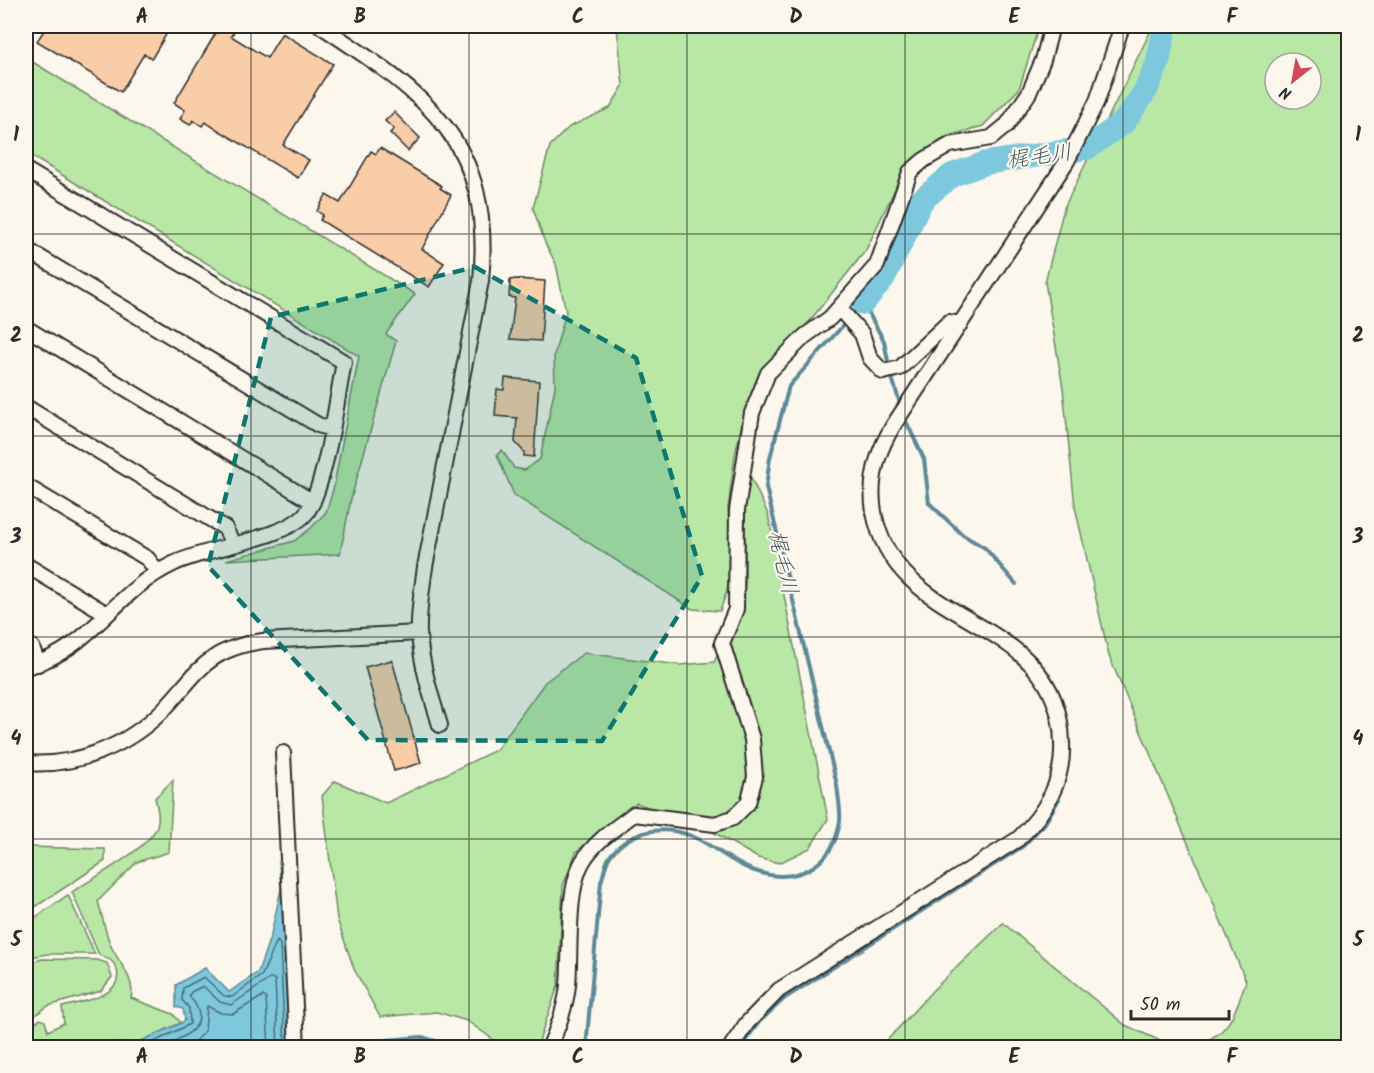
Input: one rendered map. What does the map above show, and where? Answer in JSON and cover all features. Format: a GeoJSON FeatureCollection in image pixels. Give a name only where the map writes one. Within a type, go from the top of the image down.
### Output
{"type":"FeatureCollection","features":[{"type":"Feature","properties":{"kind":"street"},"geometry":{"type":"LineString","coordinates":[[321,26],[394,76],[433,110],[454,136],[465,158],[481,207],[484,234],[481,281],[425,567],[419,633],[431,697],[440,725]]}},
{"type":"Feature","properties":{"kind":"street"},"geometry":{"type":"LineString","coordinates":[[549,1047],[557,1029],[568,988],[573,896],[582,862],[599,841],[634,814],[716,824],[733,818],[748,803],[755,777],[752,739],[723,643],[736,609],[737,510],[742,463],[752,414],[768,373],[805,336],[845,315],[877,265],[910,172],[924,160],[950,145],[991,138],[1007,125],[1029,93],[1043,60],[1052,26]]}},
{"type":"Feature","properties":{"kind":"street"},"geometry":{"type":"LineString","coordinates":[[730,1047],[747,1023],[779,990],[1018,839],[1046,806],[1058,778],[1063,749],[1060,720],[1051,692],[1035,667],[1002,639],[922,592],[901,572],[886,548],[876,521],[873,493],[876,465],[893,426],[1058,177],[1083,131],[1109,69],[1122,26]]}},
{"type":"Feature","properties":{"kind":"street"},"geometry":{"type":"LineString","coordinates":[[26,644],[32,647],[32,665],[73,647],[106,614],[157,572],[184,559],[285,530],[297,523],[313,502],[344,362],[29,177]]}},
{"type":"Feature","properties":{"kind":"street"},"geometry":{"type":"LineString","coordinates":[[26,249],[318,425],[331,429]]}},
{"type":"Feature","properties":{"kind":"street"},"geometry":{"type":"LineString","coordinates":[[845,315],[864,337],[870,358],[888,371],[902,366],[944,325],[954,322],[960,324]]}},
{"type":"Feature","properties":{"kind":"street"},"geometry":{"type":"LineString","coordinates":[[26,328],[313,502]]}},
{"type":"Feature","properties":{"kind":"street"},"geometry":{"type":"LineString","coordinates":[[26,407],[225,528],[232,544]]}},
{"type":"Feature","properties":{"kind":"street"},"geometry":{"type":"LineString","coordinates":[[26,486],[148,559],[157,572]]}},
{"type":"Feature","properties":{"kind":"street"},"geometry":{"type":"LineString","coordinates":[[26,565],[106,614]]}},
{"type":"Feature","properties":{"kind":"street"},"geometry":{"type":"LineString","coordinates":[[26,763],[68,761],[125,740],[162,710],[205,663],[240,646],[263,641],[419,633]]}},
{"type":"Feature","properties":{"kind":"street"},"geometry":{"type":"LineString","coordinates":[[283,753],[297,1047]]}},
{"type":"Feature","properties":{"kind":"highlighted area"},"geometry":{"type":"Polygon","coordinates":[[[475,267],[636,358],[702,576],[602,741],[368,740],[208,566],[271,317],[475,267]]]}},
{"type":"Feature","properties":{"kind":"green space"},"geometry":{"type":"Polygon","coordinates":[[[617,26],[1039,26],[1019,89],[983,126],[945,137],[904,170],[866,250],[805,327],[770,364],[745,410],[735,455],[728,508],[731,555],[727,591],[720,611],[692,609],[514,495],[497,455],[502,450],[514,468],[525,470],[540,459],[555,387],[554,355],[566,312],[556,264],[545,243],[533,208],[550,146],[569,127],[610,108],[623,86],[617,26]]]}},
{"type":"Feature","properties":{"kind":"green space"},"geometry":{"type":"Polygon","coordinates":[[[1153,26],[1348,26],[1348,1047],[1188,1047],[1213,1037],[1228,1024],[1246,981],[1109,656],[1075,507],[1063,388],[1045,282],[1064,208],[1153,26]]]}},
{"type":"Feature","properties":{"kind":"green space"},"geometry":{"type":"Polygon","coordinates":[[[26,58],[415,294],[386,334],[396,341],[351,499],[340,554],[226,560],[294,541],[326,512],[333,490],[359,356],[26,153],[26,58]]]}},
{"type":"Feature","properties":{"kind":"green space"},"geometry":{"type":"Polygon","coordinates":[[[745,477],[751,478],[768,514],[828,819],[810,848],[779,863],[758,858],[706,828],[637,803],[576,852],[563,886],[558,986],[537,1047],[504,1047],[467,1021],[437,1012],[380,1017],[354,969],[337,919],[322,796],[335,781],[386,803],[496,750],[545,682],[584,653],[680,665],[714,662],[743,602],[745,477]]]}},
{"type":"Feature","properties":{"kind":"green space"},"geometry":{"type":"Polygon","coordinates":[[[173,780],[169,852],[137,862],[98,901],[111,946],[129,977],[131,998],[173,1014],[181,1023],[137,1043],[109,1044],[105,1048],[26,1047],[26,1030],[40,1019],[45,1021],[48,1031],[64,1023],[62,1007],[99,997],[114,986],[117,979],[116,967],[110,960],[99,955],[72,892],[144,844],[157,826],[158,812],[155,798],[173,780]]]}},
{"type":"Feature","properties":{"kind":"green space"},"geometry":{"type":"Polygon","coordinates":[[[26,847],[105,849],[105,861],[26,913],[26,847]]]}},
{"type":"Feature","properties":{"kind":"green space"},"geometry":{"type":"Polygon","coordinates":[[[68,895],[95,954],[47,954],[26,958],[26,924],[68,895]]]}},
{"type":"Feature","properties":{"kind":"green space"},"geometry":{"type":"Polygon","coordinates":[[[1003,923],[1125,1025],[1174,1047],[881,1047],[933,990],[1003,923]]]}},
{"type":"Feature","properties":{"kind":"green space"},"geometry":{"type":"Polygon","coordinates":[[[42,959],[97,960],[107,963],[112,977],[101,991],[48,1006],[26,1022],[26,964],[42,959]]]}},
{"type":"Feature","properties":{"kind":"water"},"geometry":{"type":"Polygon","coordinates":[[[282,845],[291,1047],[106,1048],[109,1044],[137,1043],[185,1020],[183,1009],[176,1007],[176,985],[205,968],[229,992],[258,972],[271,934],[281,889],[279,863],[282,845]]]}},
{"type":"Feature","properties":{"kind":"building"},"geometry":{"type":"Polygon","coordinates":[[[47,26],[155,26],[167,33],[152,58],[144,54],[121,92],[37,41],[47,26]]]}},
{"type":"Feature","properties":{"kind":"building"},"geometry":{"type":"Polygon","coordinates":[[[220,26],[238,26],[231,36],[267,58],[282,33],[333,64],[283,145],[309,160],[298,178],[205,122],[202,126],[193,120],[190,125],[180,119],[185,110],[174,103],[220,26]]]}},
{"type":"Feature","properties":{"kind":"building"},"geometry":{"type":"Polygon","coordinates":[[[394,112],[420,138],[408,151],[390,133],[394,129],[385,121],[394,112]]]}},
{"type":"Feature","properties":{"kind":"building"},"geometry":{"type":"Polygon","coordinates":[[[380,148],[442,186],[440,188],[451,195],[422,249],[444,263],[429,287],[320,220],[323,215],[317,211],[326,195],[340,203],[371,151],[376,154],[380,148]]]}},
{"type":"Feature","properties":{"kind":"building"},"geometry":{"type":"Polygon","coordinates":[[[510,280],[545,281],[541,341],[510,339],[515,298],[509,297],[510,280]]]}},
{"type":"Feature","properties":{"kind":"building"},"geometry":{"type":"Polygon","coordinates":[[[505,378],[539,381],[534,457],[524,456],[524,452],[515,442],[517,418],[495,416],[497,389],[504,390],[505,378]]]}},
{"type":"Feature","properties":{"kind":"building"},"geometry":{"type":"Polygon","coordinates":[[[392,660],[421,763],[394,771],[365,667],[392,660]]]}},
{"type":"Feature","properties":{"kind":"waterway","name":"梶毛川"},"geometry":{"type":"LineString","coordinates":[[863,303],[884,277],[922,200],[952,175],[986,163],[1087,148],[1124,122],[1146,90],[1158,62],[1165,26]]}},
{"type":"Feature","properties":{"kind":"waterway","name":"梶毛川"},"geometry":{"type":"LineString","coordinates":[[586,1048],[601,882],[608,859],[619,847],[640,834],[652,831],[676,831],[700,840],[752,870],[782,876],[809,869],[829,851],[836,837],[840,821],[837,785],[766,487],[770,458],[789,386],[863,303],[884,341],[889,366]]}},
{"type":"Feature","properties":{"kind":"waterway"},"geometry":{"type":"LineString","coordinates":[[891,374],[901,407]]}},
{"type":"Feature","properties":{"kind":"waterway"},"geometry":{"type":"LineString","coordinates":[[904,417],[924,459],[929,503],[963,535],[985,548],[1016,584]]}},
{"type":"Feature","properties":{"kind":"waterway"},"geometry":{"type":"LineString","coordinates":[[740,1048],[759,1022],[785,998],[1023,846],[1045,823],[1059,799]]}},
{"type":"Feature","properties":{"kind":"waterway","name":"梶毛川"},"geometry":{"type":"LineString","coordinates":[[350,1043],[422,1037],[457,1048]]}}]}
